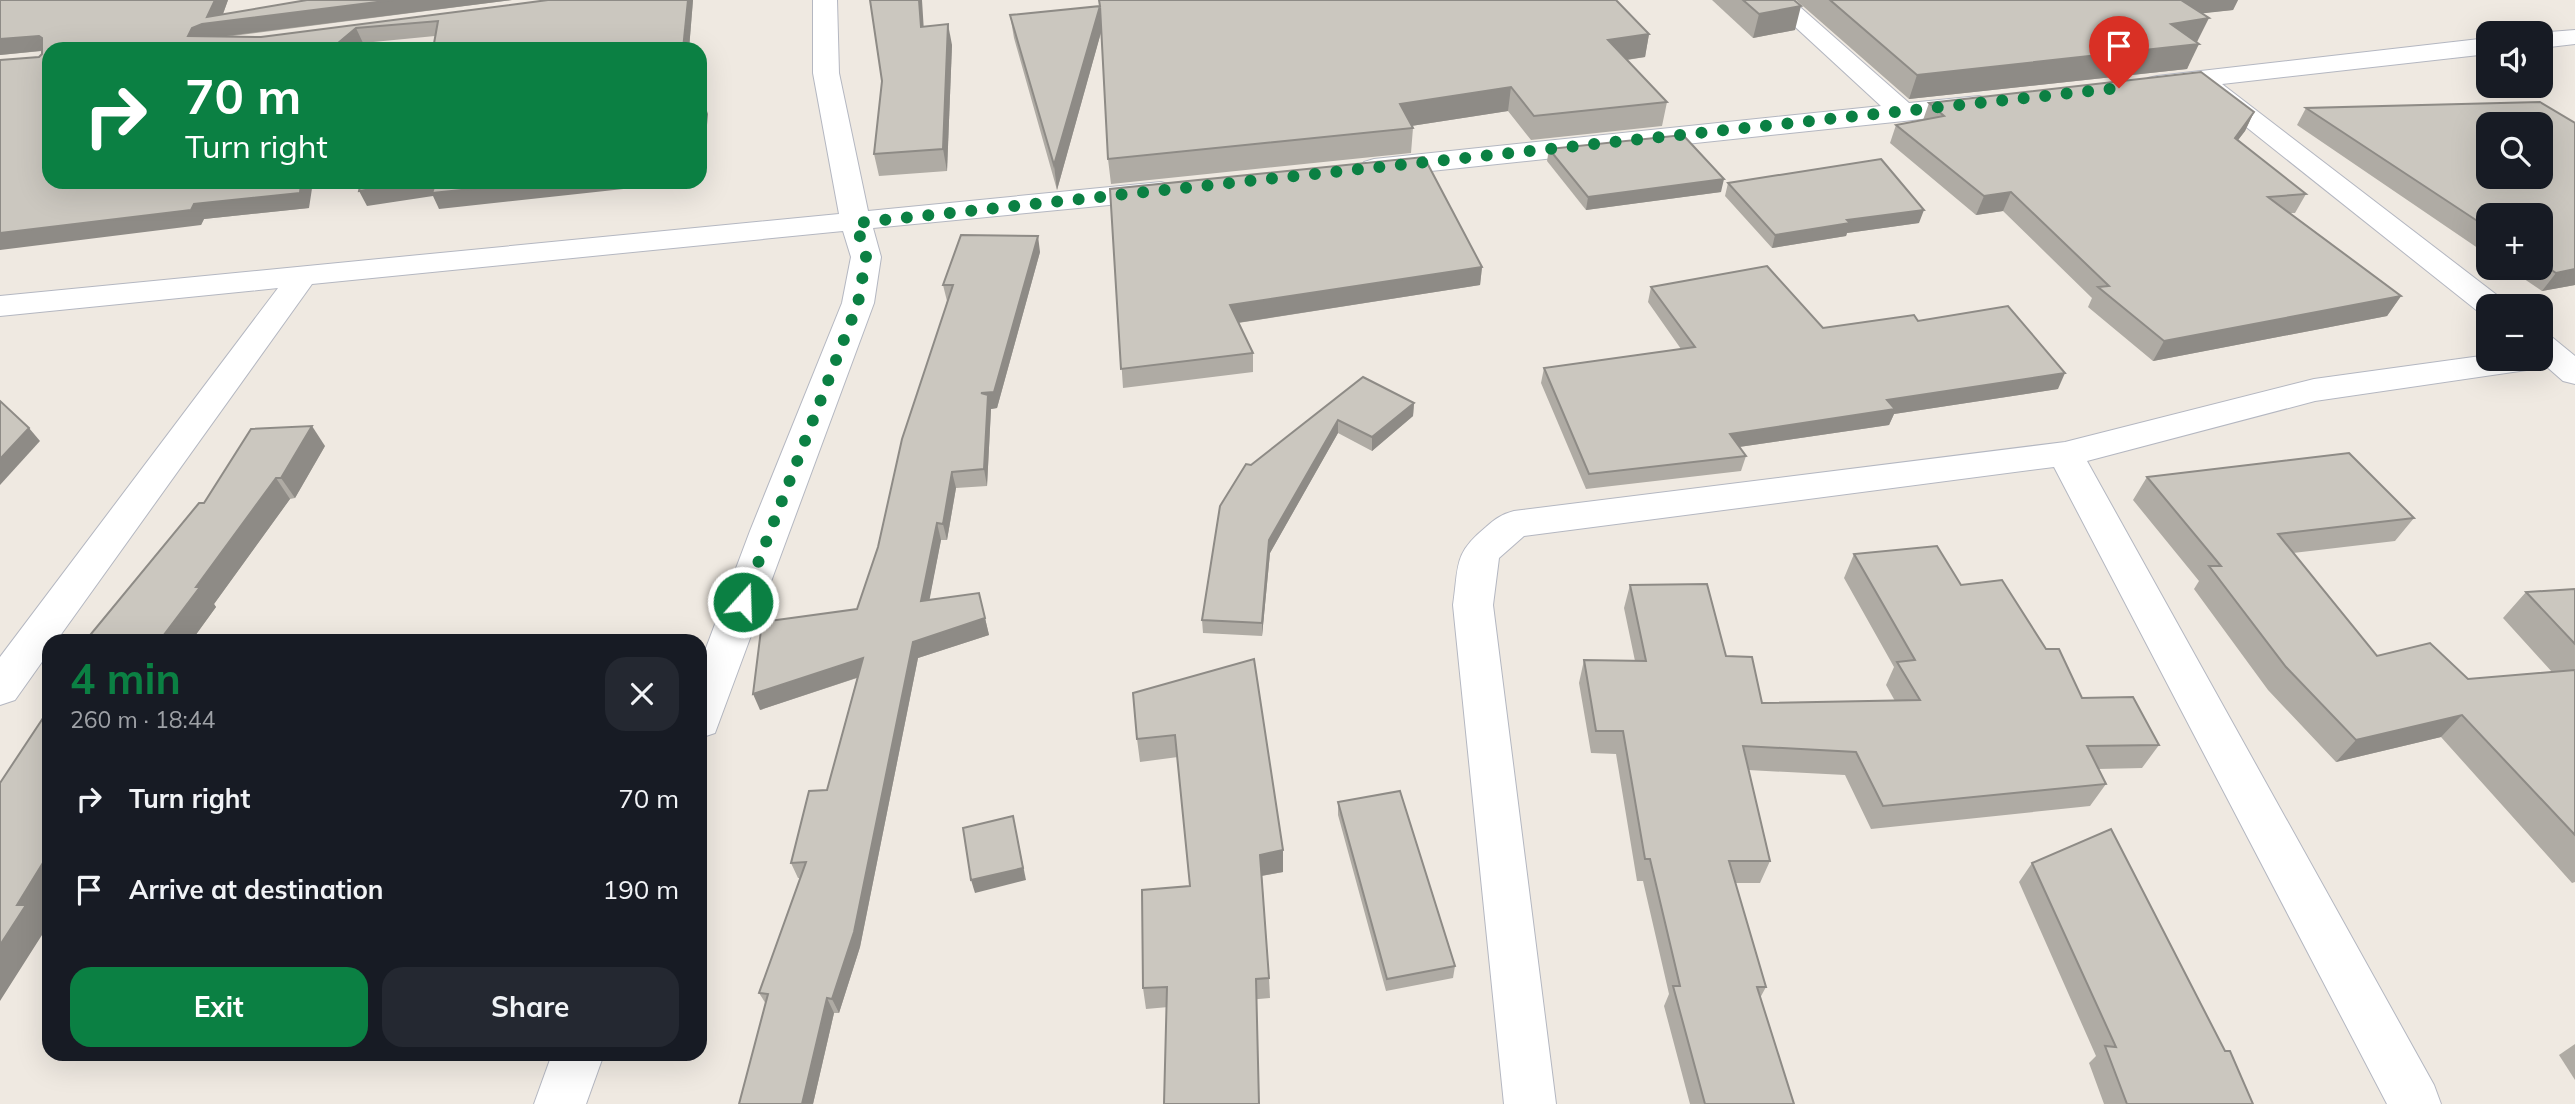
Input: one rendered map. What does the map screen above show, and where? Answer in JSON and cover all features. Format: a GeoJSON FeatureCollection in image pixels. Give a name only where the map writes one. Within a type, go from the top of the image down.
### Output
{"type":"FeatureCollection","features":[{"type":"Feature","properties":{"kind":"street"},"geometry":{"type":"LineString","coordinates":[[707,702],[769,531],[858,303],[866,257],[856,223],[826,74],[825,0]]}},
{"type":"Feature","properties":{"kind":"street"},"geometry":{"type":"LineString","coordinates":[[1778,0],[1904,113]]}},
{"type":"Feature","properties":{"kind":"street"},"geometry":{"type":"LineString","coordinates":[[2553,39],[2575,37]]}},
{"type":"Feature","properties":{"kind":"street"},"geometry":{"type":"LineString","coordinates":[[2132,86],[2476,47]]}},
{"type":"Feature","properties":{"kind":"street"},"geometry":{"type":"LineString","coordinates":[[2199,79],[2476,294]]}},
{"type":"Feature","properties":{"kind":"street"},"geometry":{"type":"LineString","coordinates":[[1353,171],[1998,102]]}},
{"type":"Feature","properties":{"kind":"street"},"geometry":{"type":"LineString","coordinates":[[0,306],[1187,188]]}},
{"type":"Feature","properties":{"kind":"street"},"geometry":{"type":"LineString","coordinates":[[0,688],[304,274]]}},
{"type":"Feature","properties":{"kind":"street"},"geometry":{"type":"LineString","coordinates":[[1530,1104],[1473,605],[1480,553],[1514,524],[2065,454],[2314,390],[2554,358]]}},
{"type":"Feature","properties":{"kind":"street"},"geometry":{"type":"LineString","coordinates":[[2065,454],[2415,1104]]}},
{"type":"Feature","properties":{"kind":"street"},"geometry":{"type":"LineString","coordinates":[[560,1104],[575,1061]]}},
{"type":"Feature","properties":{"kind":"building"},"geometry":{"type":"Polygon","coordinates":[[[0,0],[215,0],[207,17],[307,0],[393,0],[202,24],[192,28],[188,36],[261,37],[548,0],[688,0],[684,42],[434,42],[438,21],[356,28],[339,42],[42,42],[39,36],[0,39],[0,0]]]}},
{"type":"Feature","properties":{"kind":"building"},"geometry":{"type":"Polygon","coordinates":[[[870,0],[919,0],[921,27],[948,24],[943,149],[874,154],[882,81],[870,0]]]}},
{"type":"Feature","properties":{"kind":"building"},"geometry":{"type":"Polygon","coordinates":[[[1099,0],[1616,0],[1649,34],[1608,40],[1667,102],[1534,116],[1511,87],[1400,104],[1413,128],[1108,159],[1099,0]]]}},
{"type":"Feature","properties":{"kind":"building"},"geometry":{"type":"Polygon","coordinates":[[[1743,0],[1794,0],[1801,6],[1759,14],[1743,0]]]}},
{"type":"Feature","properties":{"kind":"building"},"geometry":{"type":"Polygon","coordinates":[[[1830,0],[2181,0],[2209,18],[2171,24],[2199,44],[1917,75],[1830,0]]]}},
{"type":"Feature","properties":{"kind":"building"},"geometry":{"type":"Polygon","coordinates":[[[1100,6],[1054,165],[1010,15],[1100,6]]]}},
{"type":"Feature","properties":{"kind":"building"},"geometry":{"type":"Polygon","coordinates":[[[42,54],[42,189],[300,189],[300,193],[194,204],[191,210],[0,233],[0,60],[39,57],[42,54]]]}},
{"type":"Feature","properties":{"kind":"building"},"geometry":{"type":"Polygon","coordinates":[[[2201,72],[2254,112],[2235,138],[2306,194],[2268,197],[2401,296],[2164,341],[2098,287],[2109,286],[2011,192],[1984,196],[1896,125],[1944,116],[1929,103],[2201,72]]]}},
{"type":"Feature","properties":{"kind":"building"},"geometry":{"type":"Polygon","coordinates":[[[2540,102],[2575,123],[2575,269],[2556,273],[2553,271],[2553,203],[2476,203],[2476,220],[2306,108],[2540,102]]]}},
{"type":"Feature","properties":{"kind":"building"},"geometry":{"type":"Polygon","coordinates":[[[1683,135],[1724,179],[1588,197],[1549,149],[1683,135]]]}},
{"type":"Feature","properties":{"kind":"building"},"geometry":{"type":"Polygon","coordinates":[[[1424,157],[1482,267],[1230,305],[1253,353],[1121,369],[1110,189],[1424,157]]]}},
{"type":"Feature","properties":{"kind":"building"},"geometry":{"type":"Polygon","coordinates":[[[1881,159],[1924,210],[1847,220],[1850,223],[1775,235],[1728,183],[1881,159]]]}},
{"type":"Feature","properties":{"kind":"building"},"geometry":{"type":"Polygon","coordinates":[[[433,189],[471,189],[432,193],[433,189]]]}},
{"type":"Feature","properties":{"kind":"building"},"geometry":{"type":"Polygon","coordinates":[[[961,235],[1038,236],[994,392],[981,393],[988,395],[984,469],[952,472],[943,524],[937,523],[921,601],[979,593],[985,618],[913,642],[854,932],[832,999],[827,998],[802,1104],[739,1104],[768,994],[759,993],[806,862],[791,863],[809,791],[827,790],[863,658],[753,694],[762,622],[857,609],[878,547],[902,439],[953,285],[943,285],[961,235]]]}},
{"type":"Feature","properties":{"kind":"building"},"geometry":{"type":"Polygon","coordinates":[[[1767,266],[1823,328],[1914,315],[1918,321],[2008,306],[2065,373],[1887,400],[1895,409],[1730,434],[1746,456],[1589,474],[1544,368],[1695,347],[1651,287],[1767,266]]]}},
{"type":"Feature","properties":{"kind":"building"},"geometry":{"type":"Polygon","coordinates":[[[1363,377],[1414,403],[1372,437],[1338,420],[1269,540],[1262,623],[1202,620],[1220,506],[1246,464],[1251,465],[1363,377]]]}},
{"type":"Feature","properties":{"kind":"building"},"geometry":{"type":"Polygon","coordinates":[[[0,401],[29,428],[0,459],[0,401]]]}},
{"type":"Feature","properties":{"kind":"building"},"geometry":{"type":"Polygon","coordinates":[[[312,426],[281,478],[276,478],[165,634],[91,634],[199,503],[204,503],[251,429],[312,426]]]}},
{"type":"Feature","properties":{"kind":"building"},"geometry":{"type":"Polygon","coordinates":[[[2349,453],[2414,518],[2278,534],[2377,656],[2430,643],[2468,679],[2575,670],[2575,835],[2462,715],[2356,740],[2286,667],[2209,566],[2221,566],[2147,477],[2349,453]]]}},
{"type":"Feature","properties":{"kind":"building"},"geometry":{"type":"Polygon","coordinates":[[[1937,546],[1961,585],[2002,580],[2046,649],[2059,649],[2082,698],[2133,697],[2159,745],[2087,746],[2106,784],[1883,806],[1856,752],[1743,746],[1770,861],[1729,861],[1766,987],[1757,987],[1794,1104],[1705,1104],[1673,986],[1680,986],[1650,859],[1645,859],[1623,731],[1596,731],[1584,660],[1646,661],[1630,585],[1707,584],[1726,656],[1752,657],[1762,703],[1920,700],[1897,662],[1915,660],[1854,554],[1937,546]]]}},
{"type":"Feature","properties":{"kind":"building"},"geometry":{"type":"Polygon","coordinates":[[[2575,589],[2575,644],[2526,592],[2575,589]]]}},
{"type":"Feature","properties":{"kind":"building"},"geometry":{"type":"Polygon","coordinates":[[[1254,659],[1283,850],[1260,855],[1269,978],[1256,979],[1259,1104],[1164,1104],[1167,987],[1143,988],[1142,890],[1190,886],[1175,735],[1137,739],[1133,693],[1254,659]]]}},
{"type":"Feature","properties":{"kind":"building"},"geometry":{"type":"Polygon","coordinates":[[[42,720],[42,864],[17,905],[26,905],[0,945],[0,783],[42,720]]]}},
{"type":"Feature","properties":{"kind":"building"},"geometry":{"type":"Polygon","coordinates":[[[1400,791],[1455,966],[1387,979],[1338,802],[1400,791]]]}},
{"type":"Feature","properties":{"kind":"building"},"geometry":{"type":"Polygon","coordinates":[[[1013,816],[1023,868],[971,880],[963,828],[1013,816]]]}},
{"type":"Feature","properties":{"kind":"building"},"geometry":{"type":"Polygon","coordinates":[[[2111,829],[2225,1051],[2230,1051],[2253,1104],[2127,1104],[2105,1046],[2116,1047],[2032,863],[2111,829]]]}},
{"type":"Feature","properties":{"kind":"route"},"geometry":{"type":"LineString","coordinates":[[743,602],[858,303],[866,257],[856,223],[2119,88]]}}]}
